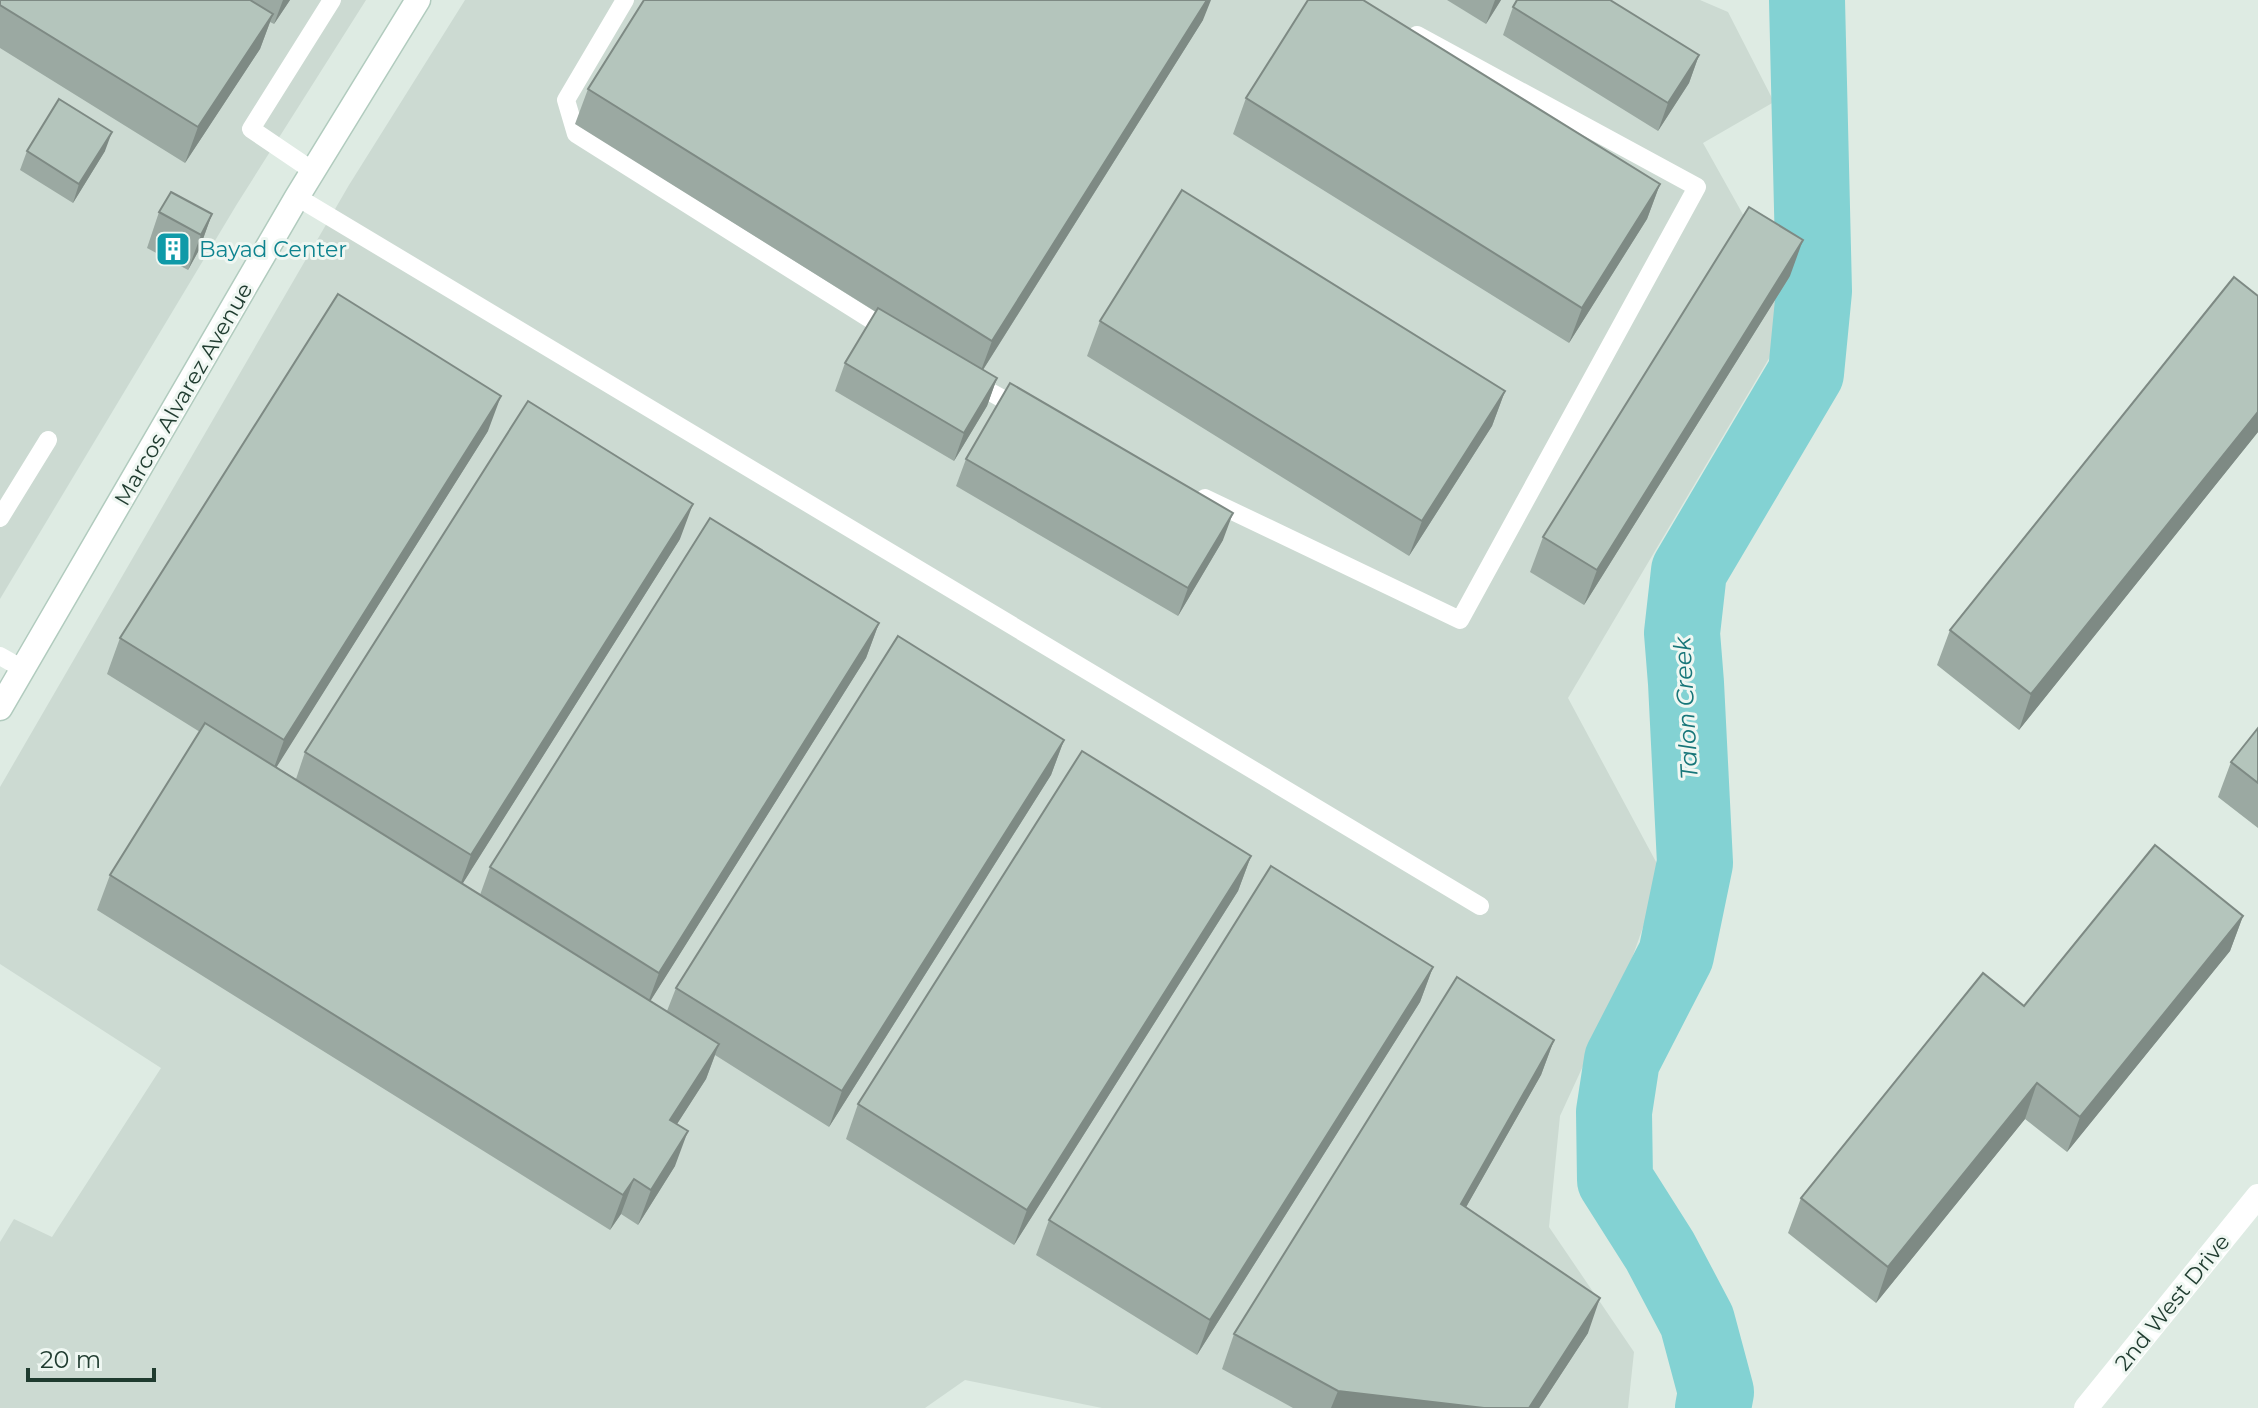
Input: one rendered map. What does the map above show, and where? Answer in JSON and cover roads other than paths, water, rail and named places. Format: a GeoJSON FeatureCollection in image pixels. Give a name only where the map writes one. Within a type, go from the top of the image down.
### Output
{"type":"FeatureCollection","features":[{"type":"Feature","properties":{"kind":"main road","name":"Marcos Alvarez Avenue"},"geometry":{"type":"LineString","coordinates":[[0,708],[297,197],[418,0]]}},
{"type":"Feature","properties":{"kind":"main road","name":"2nd West Drive"},"geometry":{"type":"LineString","coordinates":[[2086,1408],[2258,1196]]}},
{"type":"Feature","properties":{"kind":"lane"},"geometry":{"type":"LineString","coordinates":[[313,171],[251,129],[332,0]]}},
{"type":"Feature","properties":{"kind":"lane"},"geometry":{"type":"LineString","coordinates":[[625,0],[566,100],[576,134],[907,343]]}},
{"type":"Feature","properties":{"kind":"lane"},"geometry":{"type":"LineString","coordinates":[[1191,492],[1460,620],[1697,187],[1407,30]]}},
{"type":"Feature","properties":{"kind":"lane"},"geometry":{"type":"LineString","coordinates":[[297,197],[1480,906]]}},
{"type":"Feature","properties":{"kind":"lane"},"geometry":{"type":"LineString","coordinates":[[960,376],[1037,418]]}},
{"type":"Feature","properties":{"kind":"lane"},"geometry":{"type":"LineString","coordinates":[[0,518],[48,440]]}},
{"type":"Feature","properties":{"kind":"lane"},"geometry":{"type":"LineString","coordinates":[[0,656],[23,669]]}},
{"type":"Feature","properties":{"kind":"waterway","name":"Talon Creek"},"geometry":{"type":"LineString","coordinates":[[1713,1408],[1716,1392],[1697,1321],[1660,1251],[1615,1180],[1614,1112],[1622,1060],[1676,955],[1695,863],[1682,633],[1689,571],[1806,373],[1814,291],[1807,0]]}},
{"type":"Feature","properties":{"kind":"place","name":"Bayad Center"},"geometry":{"type":"Point","coordinates":[173,249]}}]}
